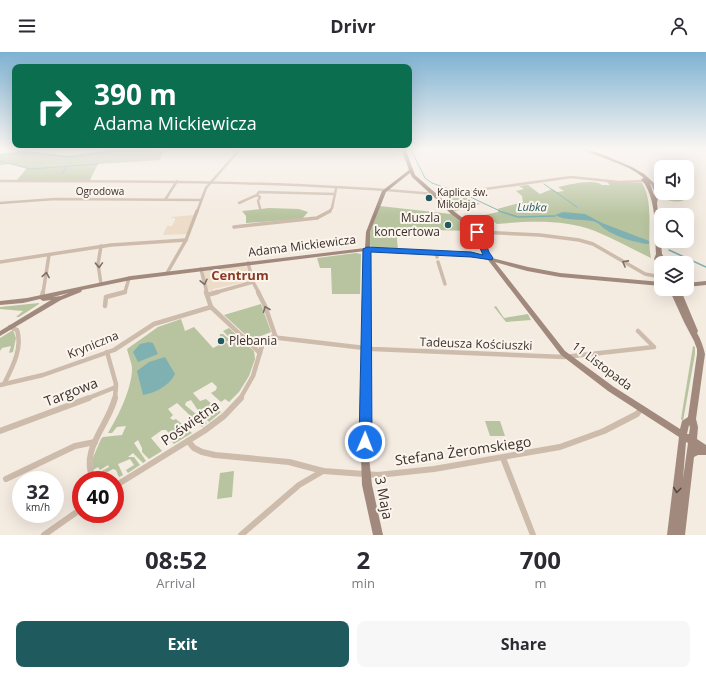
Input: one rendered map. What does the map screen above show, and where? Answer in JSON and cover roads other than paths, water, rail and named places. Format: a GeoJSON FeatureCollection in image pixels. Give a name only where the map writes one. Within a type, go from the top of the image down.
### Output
{"type":"FeatureCollection","features":[{"type":"Feature","properties":{"kind":"main road"},"geometry":{"type":"LineString","coordinates":[[385,190],[410,171],[413,176],[453,213],[477,232]]}},
{"type":"Feature","properties":{"kind":"main road"},"geometry":{"type":"LineString","coordinates":[[631,171],[647,181],[656,192],[659,254]]}},
{"type":"Feature","properties":{"kind":"main road"},"geometry":{"type":"LineString","coordinates":[[405,175],[413,176]]}},
{"type":"Feature","properties":{"kind":"main road","name":"3 Maja"},"geometry":{"type":"LineString","coordinates":[[378,535],[366,475],[367,249],[368,232],[385,190]]}},
{"type":"Feature","properties":{"kind":"main road","name":"11 Listopada"},"geometry":{"type":"LineString","coordinates":[[477,232],[489,258],[567,357],[642,410],[692,440],[706,451]]}},
{"type":"Feature","properties":{"kind":"main road","name":"Adama Mickiewicza"},"geometry":{"type":"LineString","coordinates":[[46,300],[56,293],[129,278],[367,249],[437,257],[471,254],[527,269],[560,275],[654,283]]}},
{"type":"Feature","properties":{"kind":"main road","name":"Adama Mickiewicza"},"geometry":{"type":"LineString","coordinates":[[648,282],[654,282]]}},
{"type":"Feature","properties":{"kind":"main road"},"geometry":{"type":"LineString","coordinates":[[694,282],[705,283]]}},
{"type":"Feature","properties":{"kind":"main road"},"geometry":{"type":"LineString","coordinates":[[694,284],[705,283]]}},
{"type":"Feature","properties":{"kind":"main road","name":"Adama Mickiewicza"},"geometry":{"type":"LineString","coordinates":[[0,303],[62,298],[101,284]]}},
{"type":"Feature","properties":{"kind":"main road"},"geometry":{"type":"LineString","coordinates":[[56,293],[62,298]]}},
{"type":"Feature","properties":{"kind":"main road"},"geometry":{"type":"LineString","coordinates":[[675,296],[688,324],[695,334],[701,354],[692,419],[694,427],[680,535]]}},
{"type":"Feature","properties":{"kind":"main road"},"geometry":{"type":"LineString","coordinates":[[680,296],[695,327],[695,334]]}},
{"type":"Feature","properties":{"kind":"main road"},"geometry":{"type":"LineString","coordinates":[[0,334],[46,300]]}},
{"type":"Feature","properties":{"kind":"main road"},"geometry":{"type":"LineString","coordinates":[[672,535],[683,435],[685,424],[692,419]]}},
{"type":"Feature","properties":{"kind":"main road"},"geometry":{"type":"LineString","coordinates":[[690,456],[697,451],[706,451]]}},
{"type":"Feature","properties":{"kind":"street"},"geometry":{"type":"LineString","coordinates":[[168,273],[186,240],[201,200],[210,182],[221,171]]}},
{"type":"Feature","properties":{"kind":"street"},"geometry":{"type":"LineString","coordinates":[[0,181],[210,182],[336,189],[385,190],[435,195],[458,194],[571,178],[618,182],[647,181]]}},
{"type":"Feature","properties":{"kind":"street"},"geometry":{"type":"LineString","coordinates":[[165,200],[177,181]]}},
{"type":"Feature","properties":{"kind":"street"},"geometry":{"type":"LineString","coordinates":[[234,227],[317,218],[329,212],[332,208],[336,189]]}},
{"type":"Feature","properties":{"kind":"street"},"geometry":{"type":"LineString","coordinates":[[239,203],[258,195],[259,192],[335,194]]}},
{"type":"Feature","properties":{"kind":"street"},"geometry":{"type":"LineString","coordinates":[[258,195],[260,197],[258,201],[260,208]]}},
{"type":"Feature","properties":{"kind":"street","name":"Ogrodowa"},"geometry":{"type":"LineString","coordinates":[[0,202],[55,200],[201,200]]}},
{"type":"Feature","properties":{"kind":"street"},"geometry":{"type":"LineString","coordinates":[[477,232],[540,234],[578,240],[597,246],[645,274],[654,276]]}},
{"type":"Feature","properties":{"kind":"street"},"geometry":{"type":"LineString","coordinates":[[0,262],[101,246],[186,240]]}},
{"type":"Feature","properties":{"kind":"street"},"geometry":{"type":"LineString","coordinates":[[101,246],[98,264],[101,284]]}},
{"type":"Feature","properties":{"kind":"street"},"geometry":{"type":"LineString","coordinates":[[46,300],[49,255]]}},
{"type":"Feature","properties":{"kind":"street"},"geometry":{"type":"LineString","coordinates":[[437,257],[445,284]]}},
{"type":"Feature","properties":{"kind":"street"},"geometry":{"type":"LineString","coordinates":[[248,263],[253,282],[276,338]]}},
{"type":"Feature","properties":{"kind":"street"},"geometry":{"type":"LineString","coordinates":[[201,269],[211,307],[260,353]]}},
{"type":"Feature","properties":{"kind":"street"},"geometry":{"type":"LineString","coordinates":[[104,306],[108,295],[125,292],[129,278]]}},
{"type":"Feature","properties":{"kind":"street"},"geometry":{"type":"LineString","coordinates":[[207,295],[253,282]]}},
{"type":"Feature","properties":{"kind":"street","name":"Kryniczna"},"geometry":{"type":"LineString","coordinates":[[2,384],[43,375],[107,352],[120,347],[154,324],[211,307]]}},
{"type":"Feature","properties":{"kind":"street"},"geometry":{"type":"LineString","coordinates":[[2,384],[13,362],[19,341],[16,330],[10,327]]}},
{"type":"Feature","properties":{"kind":"street","name":"Tadeusza Kościuszki"},"geometry":{"type":"LineString","coordinates":[[252,344],[264,339],[276,338],[367,348],[567,357],[654,347],[638,331]]}},
{"type":"Feature","properties":{"kind":"street","name":"Poświętna"},"geometry":{"type":"LineString","coordinates":[[124,480],[212,425],[236,404],[256,372],[264,339]]}},
{"type":"Feature","properties":{"kind":"street","name":"Targowa"},"geometry":{"type":"LineString","coordinates":[[0,431],[116,387],[107,352]]}},
{"type":"Feature","properties":{"kind":"street"},"geometry":{"type":"LineString","coordinates":[[89,471],[88,464],[95,442],[114,401],[116,387]]}},
{"type":"Feature","properties":{"kind":"street","name":"Stefana Żeromskiego"},"geometry":{"type":"LineString","coordinates":[[188,441],[194,448],[202,452],[215,455],[289,462],[323,472],[366,475],[384,474],[434,469],[551,449],[585,439],[642,410]]}},
{"type":"Feature","properties":{"kind":"street"},"geometry":{"type":"LineString","coordinates":[[6,479],[75,446],[95,442]]}},
{"type":"Feature","properties":{"kind":"street"},"geometry":{"type":"LineString","coordinates":[[503,458],[533,535]]}},
{"type":"Feature","properties":{"kind":"street"},"geometry":{"type":"LineString","coordinates":[[241,535],[299,485],[323,472]]}},
{"type":"Feature","properties":{"kind":"street"},"geometry":{"type":"LineString","coordinates":[[44,535],[72,515]]}},
{"type":"Feature","properties":{"kind":"water","name":"Lubka"},"geometry":{"type":"Polygon","coordinates":[[[563,212],[585,214],[602,223],[649,241],[649,244],[620,237],[593,221],[569,219],[555,215],[563,212]]]}},
{"type":"Feature","properties":{"kind":"water"},"geometry":{"type":"Polygon","coordinates":[[[149,342],[153,343],[158,354],[138,362],[133,352],[140,344],[149,342]]]}},
{"type":"Feature","properties":{"kind":"water"},"geometry":{"type":"Polygon","coordinates":[[[165,357],[175,374],[173,378],[162,388],[143,395],[137,371],[149,362],[165,357]]]}},
{"type":"Feature","properties":{"kind":"waterway"},"geometry":{"type":"LineString","coordinates":[[62,174],[64,171]]}},
{"type":"Feature","properties":{"kind":"waterway","name":"Lubka"},"geometry":{"type":"LineString","coordinates":[[421,171],[425,178],[432,183],[457,192]]}},
{"type":"Feature","properties":{"kind":"waterway"},"geometry":{"type":"LineString","coordinates":[[544,184],[577,207]]}},
{"type":"Feature","properties":{"kind":"waterway","name":"Lubka"},"geometry":{"type":"LineString","coordinates":[[464,194],[502,212]]}},
{"type":"Feature","properties":{"kind":"waterway","name":"Lubka"},"geometry":{"type":"LineString","coordinates":[[502,212],[518,217],[555,216]]}},
{"type":"Feature","properties":{"kind":"waterway","name":"Lubka"},"geometry":{"type":"LineString","coordinates":[[669,250],[706,267]]}},
{"type":"Feature","properties":{"kind":"place","name":"Kaplica św. Mikołaja"},"geometry":{"type":"Point","coordinates":[429,198]}},
{"type":"Feature","properties":{"kind":"place","name":"Muszla koncertowa"},"geometry":{"type":"Point","coordinates":[448,225]}},
{"type":"Feature","properties":{"kind":"place","name":"Plebania"},"geometry":{"type":"Point","coordinates":[221,341]}},
{"type":"Feature","properties":{"kind":"district","name":"Centrum"},"geometry":{"type":"Point","coordinates":[240,275]}}]}
